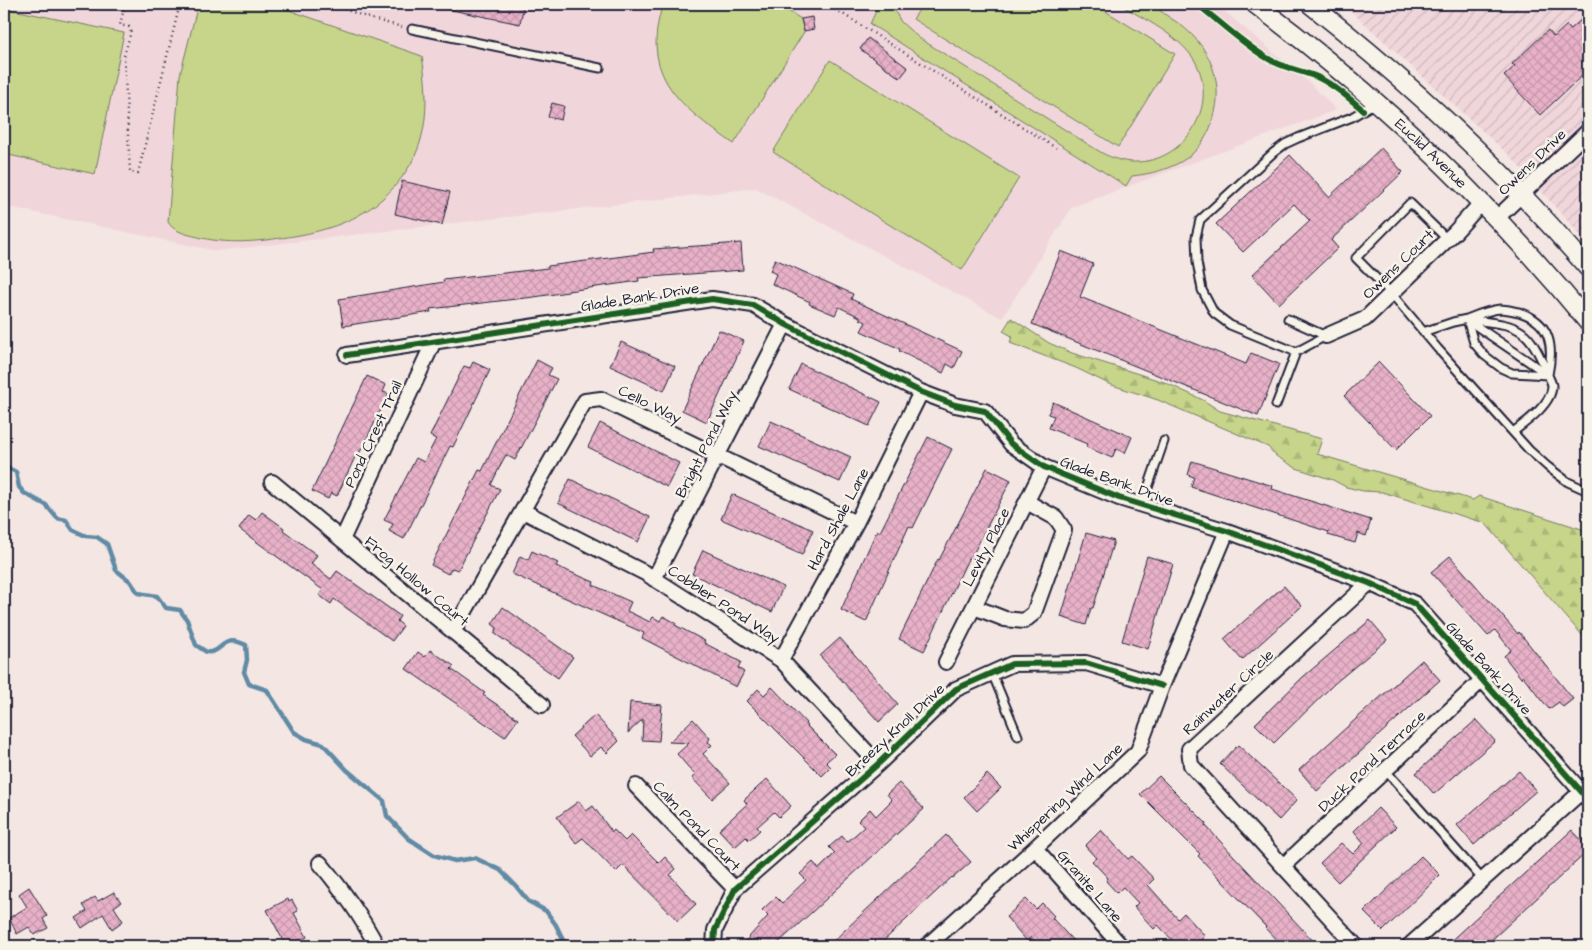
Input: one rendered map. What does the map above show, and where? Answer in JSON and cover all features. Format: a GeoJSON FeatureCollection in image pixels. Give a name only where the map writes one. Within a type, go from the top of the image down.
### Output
{"type":"FeatureCollection","features":[{"type":"Feature","properties":{"kind":"street","name":"Euclid Avenue"},"geometry":{"type":"LineString","coordinates":[[1255,4],[1296,35],[1402,124],[1482,202],[1588,322]]}},
{"type":"Feature","properties":{"kind":"street"},"geometry":{"type":"LineString","coordinates":[[1310,4],[1364,46],[1475,146],[1522,194],[1588,268]]}},
{"type":"Feature","properties":{"kind":"street","name":"Owens Drive"},"geometry":{"type":"LineString","coordinates":[[1497,218],[1588,131]]}},
{"type":"Feature","properties":{"kind":"street","name":"Owens Court"},"geometry":{"type":"LineString","coordinates":[[1326,336],[1365,319],[1447,240],[1482,202]]}},
{"type":"Feature","properties":{"kind":"street","name":"Glade Bank Drive"},"geometry":{"type":"LineString","coordinates":[[347,355],[712,298],[753,305],[785,324],[921,392],[955,405],[985,410],[1011,444],[1044,467],[1119,498],[1227,531],[1369,583],[1415,604],[1585,795]]}},
{"type":"Feature","properties":{"kind":"street","name":"Bright Pond Way"},"geometry":{"type":"LineString","coordinates":[[654,579],[785,324]]}},
{"type":"Feature","properties":{"kind":"street","name":"Pond Crest Trail"},"geometry":{"type":"LineString","coordinates":[[342,540],[434,341]]}},
{"type":"Feature","properties":{"kind":"street","name":"Hard Shale Lane"},"geometry":{"type":"LineString","coordinates":[[781,660],[856,523],[921,392]]}},
{"type":"Feature","properties":{"kind":"street","name":"Cello Way"},"geometry":{"type":"LineString","coordinates":[[453,632],[585,401],[601,399],[856,523]]}},
{"type":"Feature","properties":{"kind":"street","name":"Levity Place"},"geometry":{"type":"LineString","coordinates":[[946,662],[1044,467]]}},
{"type":"Feature","properties":{"kind":"street","name":"Frog Hollow Court"},"geometry":{"type":"LineString","coordinates":[[272,482],[542,705]]}},
{"type":"Feature","properties":{"kind":"street","name":"Levity Place"},"geometry":{"type":"LineString","coordinates":[[974,607],[1005,619],[1024,621],[1034,613],[1064,530],[1056,518],[1027,502]]}},
{"type":"Feature","properties":{"kind":"street","name":"Cobbler Pond Way"},"geometry":{"type":"LineString","coordinates":[[523,511],[654,579],[781,660],[878,764]]}},
{"type":"Feature","properties":{"kind":"street","name":"Whispering Wind Lane"},"geometry":{"type":"LineString","coordinates":[[927,946],[1138,751],[1162,686],[1227,531]]}},
{"type":"Feature","properties":{"kind":"street","name":"Rainwater Circle"},"geometry":{"type":"LineString","coordinates":[[1356,946],[1191,765],[1190,749],[1369,583]]}},
{"type":"Feature","properties":{"kind":"street","name":"Breezy Knoll Drive"},"geometry":{"type":"LineString","coordinates":[[714,946],[715,930],[735,889],[878,764],[956,689],[1012,664],[1086,663],[1162,686]]}},
{"type":"Feature","properties":{"kind":"street","name":"Duck Pond Terrace"},"geometry":{"type":"LineString","coordinates":[[1283,866],[1483,679]]}},
{"type":"Feature","properties":{"kind":"street","name":"Calm Pond Court"},"geometry":{"type":"LineString","coordinates":[[636,786],[735,889]]}},
{"type":"Feature","properties":{"kind":"street"},"geometry":{"type":"LineString","coordinates":[[1409,946],[1483,880],[1585,795]]}},
{"type":"Feature","properties":{"kind":"street","name":"Granite Lane"},"geometry":{"type":"LineString","coordinates":[[1035,848],[1121,946]]}},
{"type":"Feature","properties":{"kind":"street"},"geometry":{"type":"LineString","coordinates":[[320,864],[343,890],[360,914],[377,946]]}},
{"type":"Feature","properties":{"kind":"lane"},"geometry":{"type":"LineString","coordinates":[[412,29],[600,68]]}},
{"type":"Feature","properties":{"kind":"lane"},"geometry":{"type":"LineString","coordinates":[[1296,352],[1230,325],[1214,314],[1202,290],[1197,262],[1196,238],[1200,220],[1285,144],[1352,117],[1377,102]]}},
{"type":"Feature","properties":{"kind":"lane"},"geometry":{"type":"LineString","coordinates":[[1447,240],[1410,203],[1356,258],[1391,293],[1513,432],[1548,467],[1568,482],[1588,491]]}},
{"type":"Feature","properties":{"kind":"lane"},"geometry":{"type":"LineString","coordinates":[[1424,332],[1501,309],[1527,315],[1538,321],[1548,334],[1551,358],[1548,375]]}},
{"type":"Feature","properties":{"kind":"lane"},"geometry":{"type":"LineString","coordinates":[[1288,319],[1326,336]]}},
{"type":"Feature","properties":{"kind":"lane"},"geometry":{"type":"LineString","coordinates":[[1467,319],[1474,343],[1484,356],[1501,368],[1512,373],[1548,375]]}},
{"type":"Feature","properties":{"kind":"lane"},"geometry":{"type":"LineString","coordinates":[[1467,319],[1548,375]]}},
{"type":"Feature","properties":{"kind":"lane"},"geometry":{"type":"LineString","coordinates":[[1467,319],[1509,325],[1526,334],[1538,350],[1552,387],[1548,399],[1536,415],[1513,432]]}},
{"type":"Feature","properties":{"kind":"lane"},"geometry":{"type":"LineString","coordinates":[[1276,405],[1296,352],[1326,336]]}},
{"type":"Feature","properties":{"kind":"lane"},"geometry":{"type":"LineString","coordinates":[[1142,505],[1164,441]]}},
{"type":"Feature","properties":{"kind":"lane"},"geometry":{"type":"LineString","coordinates":[[992,673],[1018,736]]}},
{"type":"Feature","properties":{"kind":"lane"},"geometry":{"type":"LineString","coordinates":[[1385,770],[1483,880]]}},
{"type":"Feature","properties":{"kind":"path"},"geometry":{"type":"LineString","coordinates":[[125,4],[120,25],[129,27],[131,32],[124,56],[130,172],[138,173],[180,4]]}},
{"type":"Feature","properties":{"kind":"path"},"geometry":{"type":"LineString","coordinates":[[330,4],[372,20],[412,29]]}},
{"type":"Feature","properties":{"kind":"path"},"geometry":{"type":"LineString","coordinates":[[827,4],[1056,148]]}},
{"type":"Feature","properties":{"kind":"shaded area"},"geometry":{"type":"Polygon","coordinates":[[[4,4],[1216,4],[1312,85],[1336,110],[1072,207],[1002,318],[756,188],[216,251],[4,206],[4,4]]]}},
{"type":"Feature","properties":{"kind":"shaded area"},"geometry":{"type":"Polygon","coordinates":[[[1343,4],[1588,4],[1588,244],[1510,156],[1343,4]]]}},
{"type":"Feature","properties":{"kind":"green space"},"geometry":{"type":"Polygon","coordinates":[[[1140,3],[1153,6],[1186,29],[1206,53],[1216,81],[1217,97],[1210,128],[1200,145],[1187,158],[1161,170],[1132,176],[1126,186],[870,24],[876,11],[875,4],[891,4],[901,22],[919,38],[1102,153],[1134,162],[1152,160],[1169,153],[1182,142],[1193,129],[1200,113],[1203,96],[1202,78],[1195,61],[1188,52],[1161,29],[1119,4],[1140,3]]]}},
{"type":"Feature","properties":{"kind":"green space"},"geometry":{"type":"Polygon","coordinates":[[[198,4],[271,4],[422,56],[426,100],[423,129],[414,157],[395,186],[368,210],[352,219],[336,226],[300,235],[232,242],[188,235],[174,229],[168,222],[180,75],[198,4]]]}},
{"type":"Feature","properties":{"kind":"green space"},"geometry":{"type":"Polygon","coordinates":[[[663,4],[777,4],[801,19],[804,32],[734,144],[697,117],[682,102],[670,87],[661,70],[657,51],[657,29],[663,4]]]}},
{"type":"Feature","properties":{"kind":"green space"},"geometry":{"type":"Polygon","coordinates":[[[923,4],[1094,4],[1175,54],[1118,147],[913,19],[923,4]]]}},
{"type":"Feature","properties":{"kind":"green space"},"geometry":{"type":"Polygon","coordinates":[[[4,8],[124,33],[95,174],[4,154],[4,8]]]}},
{"type":"Feature","properties":{"kind":"green space"},"geometry":{"type":"Polygon","coordinates":[[[830,60],[1019,178],[962,270],[773,152],[830,60]]]}},
{"type":"Feature","properties":{"kind":"green space"},"geometry":{"type":"Polygon","coordinates":[[[1011,318],[1049,343],[1072,353],[1164,382],[1203,400],[1220,411],[1322,439],[1317,454],[1473,500],[1479,496],[1588,531],[1588,642],[1485,523],[1382,492],[1363,491],[1346,487],[1333,480],[1296,468],[1276,456],[1268,447],[1158,400],[1109,384],[1076,368],[1010,343],[1012,336],[1003,331],[1011,318]]]}},
{"type":"Feature","properties":{"kind":"building"},"geometry":{"type":"Polygon","coordinates":[[[448,4],[524,4],[520,24],[447,9],[448,4]]]}},
{"type":"Feature","properties":{"kind":"building"},"geometry":{"type":"Polygon","coordinates":[[[812,17],[814,29],[804,31],[801,19],[812,17]]]}},
{"type":"Feature","properties":{"kind":"building"},"geometry":{"type":"Polygon","coordinates":[[[1581,20],[1588,28],[1588,70],[1540,115],[1504,76],[1515,66],[1512,64],[1548,30],[1554,37],[1567,25],[1571,29],[1581,20]]]}},
{"type":"Feature","properties":{"kind":"building"},"geometry":{"type":"Polygon","coordinates":[[[868,38],[908,68],[900,78],[860,49],[868,38]]]}},
{"type":"Feature","properties":{"kind":"building"},"geometry":{"type":"Polygon","coordinates":[[[552,103],[564,106],[561,120],[548,117],[552,103]]]}},
{"type":"Feature","properties":{"kind":"building"},"geometry":{"type":"Polygon","coordinates":[[[1381,148],[1403,172],[1331,240],[1338,248],[1279,304],[1252,275],[1310,221],[1294,204],[1243,252],[1216,224],[1290,155],[1329,197],[1381,148]]]}},
{"type":"Feature","properties":{"kind":"building"},"geometry":{"type":"Polygon","coordinates":[[[402,181],[450,192],[442,225],[395,214],[402,181]]]}},
{"type":"Feature","properties":{"kind":"building"},"geometry":{"type":"Polygon","coordinates":[[[741,243],[743,270],[638,278],[639,281],[534,297],[430,309],[431,312],[343,326],[339,299],[444,282],[443,280],[548,268],[548,266],[654,252],[653,249],[741,243]]]}},
{"type":"Feature","properties":{"kind":"building"},"geometry":{"type":"Polygon","coordinates":[[[1061,251],[1093,264],[1080,297],[1246,364],[1251,353],[1279,364],[1258,416],[1032,324],[1061,251]]]}},
{"type":"Feature","properties":{"kind":"building"},"geometry":{"type":"Polygon","coordinates":[[[775,259],[853,294],[851,299],[962,351],[954,368],[947,364],[943,373],[899,351],[900,349],[861,331],[866,322],[860,319],[860,317],[839,307],[835,315],[809,304],[810,302],[772,284],[776,274],[770,271],[775,259]]]}},
{"type":"Feature","properties":{"kind":"building"},"geometry":{"type":"Polygon","coordinates":[[[719,330],[744,341],[707,422],[682,410],[719,330]]]}},
{"type":"Feature","properties":{"kind":"building"},"geometry":{"type":"Polygon","coordinates":[[[621,342],[675,366],[664,391],[610,366],[621,342]]]}},
{"type":"Feature","properties":{"kind":"building"},"geometry":{"type":"Polygon","coordinates":[[[537,360],[552,368],[548,375],[557,379],[515,460],[506,455],[502,462],[491,485],[500,489],[458,570],[452,568],[448,574],[431,565],[479,470],[482,471],[537,360]]]}},
{"type":"Feature","properties":{"kind":"building"},"geometry":{"type":"Polygon","coordinates":[[[473,362],[490,370],[453,447],[450,446],[404,539],[389,531],[393,524],[384,520],[416,458],[424,462],[436,439],[430,436],[464,366],[470,368],[473,362]]]}},
{"type":"Feature","properties":{"kind":"building"},"geometry":{"type":"Polygon","coordinates":[[[1379,362],[1430,416],[1396,450],[1344,396],[1379,362]]]}},
{"type":"Feature","properties":{"kind":"building"},"geometry":{"type":"Polygon","coordinates":[[[801,364],[881,402],[869,426],[789,389],[801,364]]]}},
{"type":"Feature","properties":{"kind":"building"},"geometry":{"type":"Polygon","coordinates":[[[367,376],[386,385],[383,392],[389,394],[357,458],[355,457],[337,496],[331,493],[328,499],[312,491],[367,376]]]}},
{"type":"Feature","properties":{"kind":"building"},"geometry":{"type":"Polygon","coordinates":[[[1053,402],[1132,437],[1125,453],[1116,449],[1112,458],[1086,447],[1087,444],[1049,428],[1054,416],[1048,414],[1053,402]]]}},
{"type":"Feature","properties":{"kind":"building"},"geometry":{"type":"Polygon","coordinates":[[[771,421],[851,457],[840,482],[759,446],[771,421]]]}},
{"type":"Feature","properties":{"kind":"building"},"geometry":{"type":"Polygon","coordinates":[[[600,423],[679,463],[667,487],[588,447],[600,423]]]}},
{"type":"Feature","properties":{"kind":"building"},"geometry":{"type":"Polygon","coordinates":[[[928,437],[952,449],[913,528],[909,526],[866,622],[841,610],[877,530],[880,532],[928,437]]]}},
{"type":"Feature","properties":{"kind":"building"},"geometry":{"type":"Polygon","coordinates":[[[1192,461],[1273,486],[1272,489],[1371,520],[1366,536],[1358,533],[1355,543],[1328,535],[1329,532],[1191,487],[1194,477],[1188,475],[1192,461]]]}},
{"type":"Feature","properties":{"kind":"building"},"geometry":{"type":"Polygon","coordinates":[[[987,468],[1011,480],[971,558],[969,557],[924,651],[899,639],[938,559],[987,468]]]}},
{"type":"Feature","properties":{"kind":"building"},"geometry":{"type":"Polygon","coordinates":[[[570,479],[650,517],[638,542],[558,503],[570,479]]]}},
{"type":"Feature","properties":{"kind":"building"},"geometry":{"type":"Polygon","coordinates":[[[732,494],[813,530],[802,555],[721,519],[732,494]]]}},
{"type":"Feature","properties":{"kind":"building"},"geometry":{"type":"Polygon","coordinates":[[[262,512],[317,555],[311,564],[331,579],[337,571],[400,616],[397,621],[403,626],[392,641],[334,599],[331,604],[319,595],[323,590],[239,529],[249,515],[256,520],[262,512]]]}},
{"type":"Feature","properties":{"kind":"building"},"geometry":{"type":"Polygon","coordinates":[[[1086,533],[1114,541],[1086,625],[1061,617],[1086,533]]]}},
{"type":"Feature","properties":{"kind":"building"},"geometry":{"type":"Polygon","coordinates":[[[703,550],[783,587],[772,612],[692,574],[703,550]]]}},
{"type":"Feature","properties":{"kind":"building"},"geometry":{"type":"Polygon","coordinates":[[[532,551],[558,563],[556,566],[594,582],[593,585],[631,602],[627,611],[650,622],[653,617],[660,621],[663,616],[676,623],[675,625],[705,641],[704,643],[741,662],[738,668],[744,672],[736,687],[642,638],[644,633],[512,574],[520,556],[528,560],[532,551]]]}},
{"type":"Feature","properties":{"kind":"building"},"geometry":{"type":"Polygon","coordinates":[[[1147,556],[1173,564],[1148,649],[1122,641],[1147,556]]]}},
{"type":"Feature","properties":{"kind":"building"},"geometry":{"type":"Polygon","coordinates":[[[1450,556],[1518,634],[1519,632],[1573,699],[1563,707],[1559,702],[1549,709],[1523,676],[1521,678],[1504,656],[1511,650],[1495,630],[1488,636],[1431,572],[1450,556]]]}},
{"type":"Feature","properties":{"kind":"building"},"geometry":{"type":"Polygon","coordinates":[[[1284,586],[1302,606],[1242,660],[1224,639],[1284,586]]]}},
{"type":"Feature","properties":{"kind":"building"},"geometry":{"type":"Polygon","coordinates":[[[503,607],[573,657],[558,678],[494,633],[497,628],[492,624],[503,607]]]}},
{"type":"Feature","properties":{"kind":"building"},"geometry":{"type":"Polygon","coordinates":[[[1370,620],[1387,640],[1335,683],[1274,743],[1255,724],[1303,677],[1370,620]]]}},
{"type":"Feature","properties":{"kind":"building"},"geometry":{"type":"Polygon","coordinates":[[[840,638],[898,704],[879,722],[820,656],[840,638]]]}},
{"type":"Feature","properties":{"kind":"building"},"geometry":{"type":"Polygon","coordinates":[[[430,650],[454,666],[451,669],[485,693],[483,695],[518,719],[505,737],[406,669],[418,652],[425,657],[430,650]]]}},
{"type":"Feature","properties":{"kind":"building"},"geometry":{"type":"Polygon","coordinates":[[[1422,660],[1440,680],[1317,791],[1299,770],[1422,660]]]}},
{"type":"Feature","properties":{"kind":"building"},"geometry":{"type":"Polygon","coordinates":[[[772,687],[835,754],[826,762],[831,767],[822,776],[747,701],[758,689],[764,695],[772,687]]]}},
{"type":"Feature","properties":{"kind":"building"},"geometry":{"type":"Polygon","coordinates":[[[630,702],[662,705],[659,741],[642,740],[643,719],[628,733],[630,702]]]}},
{"type":"Feature","properties":{"kind":"building"},"geometry":{"type":"Polygon","coordinates":[[[595,715],[619,741],[607,753],[601,747],[590,756],[572,736],[595,715]]]}},
{"type":"Feature","properties":{"kind":"building"},"geometry":{"type":"Polygon","coordinates":[[[693,719],[710,738],[708,742],[712,745],[703,754],[730,783],[712,799],[692,778],[695,775],[677,754],[689,743],[669,742],[693,719]]]}},
{"type":"Feature","properties":{"kind":"building"},"geometry":{"type":"Polygon","coordinates":[[[1476,720],[1495,741],[1434,794],[1416,773],[1476,720]]]}},
{"type":"Feature","properties":{"kind":"building"},"geometry":{"type":"Polygon","coordinates":[[[1238,745],[1297,800],[1279,820],[1220,764],[1238,745]]]}},
{"type":"Feature","properties":{"kind":"building"},"geometry":{"type":"Polygon","coordinates":[[[1519,771],[1536,791],[1474,845],[1457,825],[1519,771]]]}},
{"type":"Feature","properties":{"kind":"building"},"geometry":{"type":"Polygon","coordinates":[[[987,774],[1001,788],[977,811],[964,797],[987,774]]]}},
{"type":"Feature","properties":{"kind":"building"},"geometry":{"type":"Polygon","coordinates":[[[1159,776],[1206,823],[1205,825],[1318,946],[1282,946],[1265,928],[1198,856],[1200,854],[1140,794],[1159,776]]]}},
{"type":"Feature","properties":{"kind":"building"},"geometry":{"type":"Polygon","coordinates":[[[767,779],[791,806],[779,817],[774,812],[757,827],[760,830],[749,840],[746,837],[735,847],[719,830],[747,804],[744,800],[767,779]]]}},
{"type":"Feature","properties":{"kind":"building"},"geometry":{"type":"Polygon","coordinates":[[[899,783],[924,809],[775,946],[741,946],[768,916],[762,910],[776,897],[782,903],[806,880],[800,874],[813,862],[819,869],[835,853],[829,847],[842,836],[847,842],[864,827],[858,821],[870,809],[876,816],[892,800],[887,794],[899,783]]]}},
{"type":"Feature","properties":{"kind":"building"},"geometry":{"type":"Polygon","coordinates":[[[579,801],[586,811],[593,806],[612,832],[614,830],[625,841],[631,835],[659,863],[665,857],[676,869],[670,875],[696,904],[678,921],[623,865],[616,872],[583,838],[576,843],[557,817],[579,801]]]}},
{"type":"Feature","properties":{"kind":"building"},"geometry":{"type":"Polygon","coordinates":[[[1378,808],[1396,827],[1338,882],[1320,863],[1341,843],[1353,854],[1364,843],[1354,831],[1378,808]]]}},
{"type":"Feature","properties":{"kind":"building"},"geometry":{"type":"Polygon","coordinates":[[[1101,830],[1128,859],[1132,856],[1154,879],[1148,885],[1178,919],[1184,913],[1205,936],[1201,940],[1207,946],[1178,946],[1158,925],[1154,929],[1134,907],[1138,903],[1123,887],[1117,893],[1106,881],[1108,878],[1092,861],[1096,858],[1085,846],[1101,830]]]}},
{"type":"Feature","properties":{"kind":"building"},"geometry":{"type":"Polygon","coordinates":[[[1572,830],[1588,847],[1588,851],[1485,946],[1445,946],[1572,830]]]}},
{"type":"Feature","properties":{"kind":"building"},"geometry":{"type":"Polygon","coordinates":[[[946,835],[971,862],[952,877],[878,946],[828,946],[946,835]]]}},
{"type":"Feature","properties":{"kind":"building"},"geometry":{"type":"Polygon","coordinates":[[[1421,856],[1440,875],[1383,931],[1364,912],[1421,856]]]}},
{"type":"Feature","properties":{"kind":"building"},"geometry":{"type":"Polygon","coordinates":[[[29,887],[47,916],[43,919],[48,928],[34,935],[29,927],[17,934],[9,918],[27,907],[19,894],[29,887]]]}},
{"type":"Feature","properties":{"kind":"building"},"geometry":{"type":"Polygon","coordinates":[[[114,892],[121,902],[114,907],[123,921],[112,929],[103,914],[82,928],[76,918],[87,911],[83,905],[95,897],[98,901],[114,892]]]}},
{"type":"Feature","properties":{"kind":"building"},"geometry":{"type":"Polygon","coordinates":[[[288,899],[289,902],[292,900],[298,911],[294,913],[307,937],[286,946],[267,910],[288,899]]]}},
{"type":"Feature","properties":{"kind":"building"},"geometry":{"type":"Polygon","coordinates":[[[1026,899],[1036,909],[1042,903],[1054,916],[1052,918],[1078,946],[1039,946],[1031,937],[1027,941],[1006,917],[1026,899]]]}},
{"type":"Feature","properties":{"kind":"waterway"},"geometry":{"type":"LineString","coordinates":[[4,466],[16,472],[19,487],[24,493],[46,505],[57,518],[66,520],[73,530],[86,536],[97,537],[107,544],[116,570],[130,581],[138,593],[157,596],[166,608],[180,610],[187,620],[196,645],[207,652],[212,652],[227,642],[232,641],[246,645],[247,660],[244,672],[249,684],[267,690],[294,732],[306,739],[323,744],[347,770],[384,801],[387,816],[408,838],[434,855],[455,861],[475,858],[500,870],[528,901],[546,911],[556,925],[566,946]]}},
{"type":"Feature","properties":{"kind":"cycle path"},"geometry":{"type":"LineString","coordinates":[[1197,4],[1258,52],[1279,64],[1323,80],[1363,110]]}},
{"type":"Feature","properties":{"kind":"cycle path"},"geometry":{"type":"LineString","coordinates":[[347,355],[712,299],[753,305],[785,324],[921,392],[955,405],[985,411],[1011,444],[1044,467],[1119,498],[1227,531],[1369,583],[1415,604],[1588,799]]}},
{"type":"Feature","properties":{"kind":"cycle path"},"geometry":{"type":"LineString","coordinates":[[714,946],[715,930],[735,889],[878,764],[956,689],[1012,664],[1086,663],[1162,686]]}}]}
